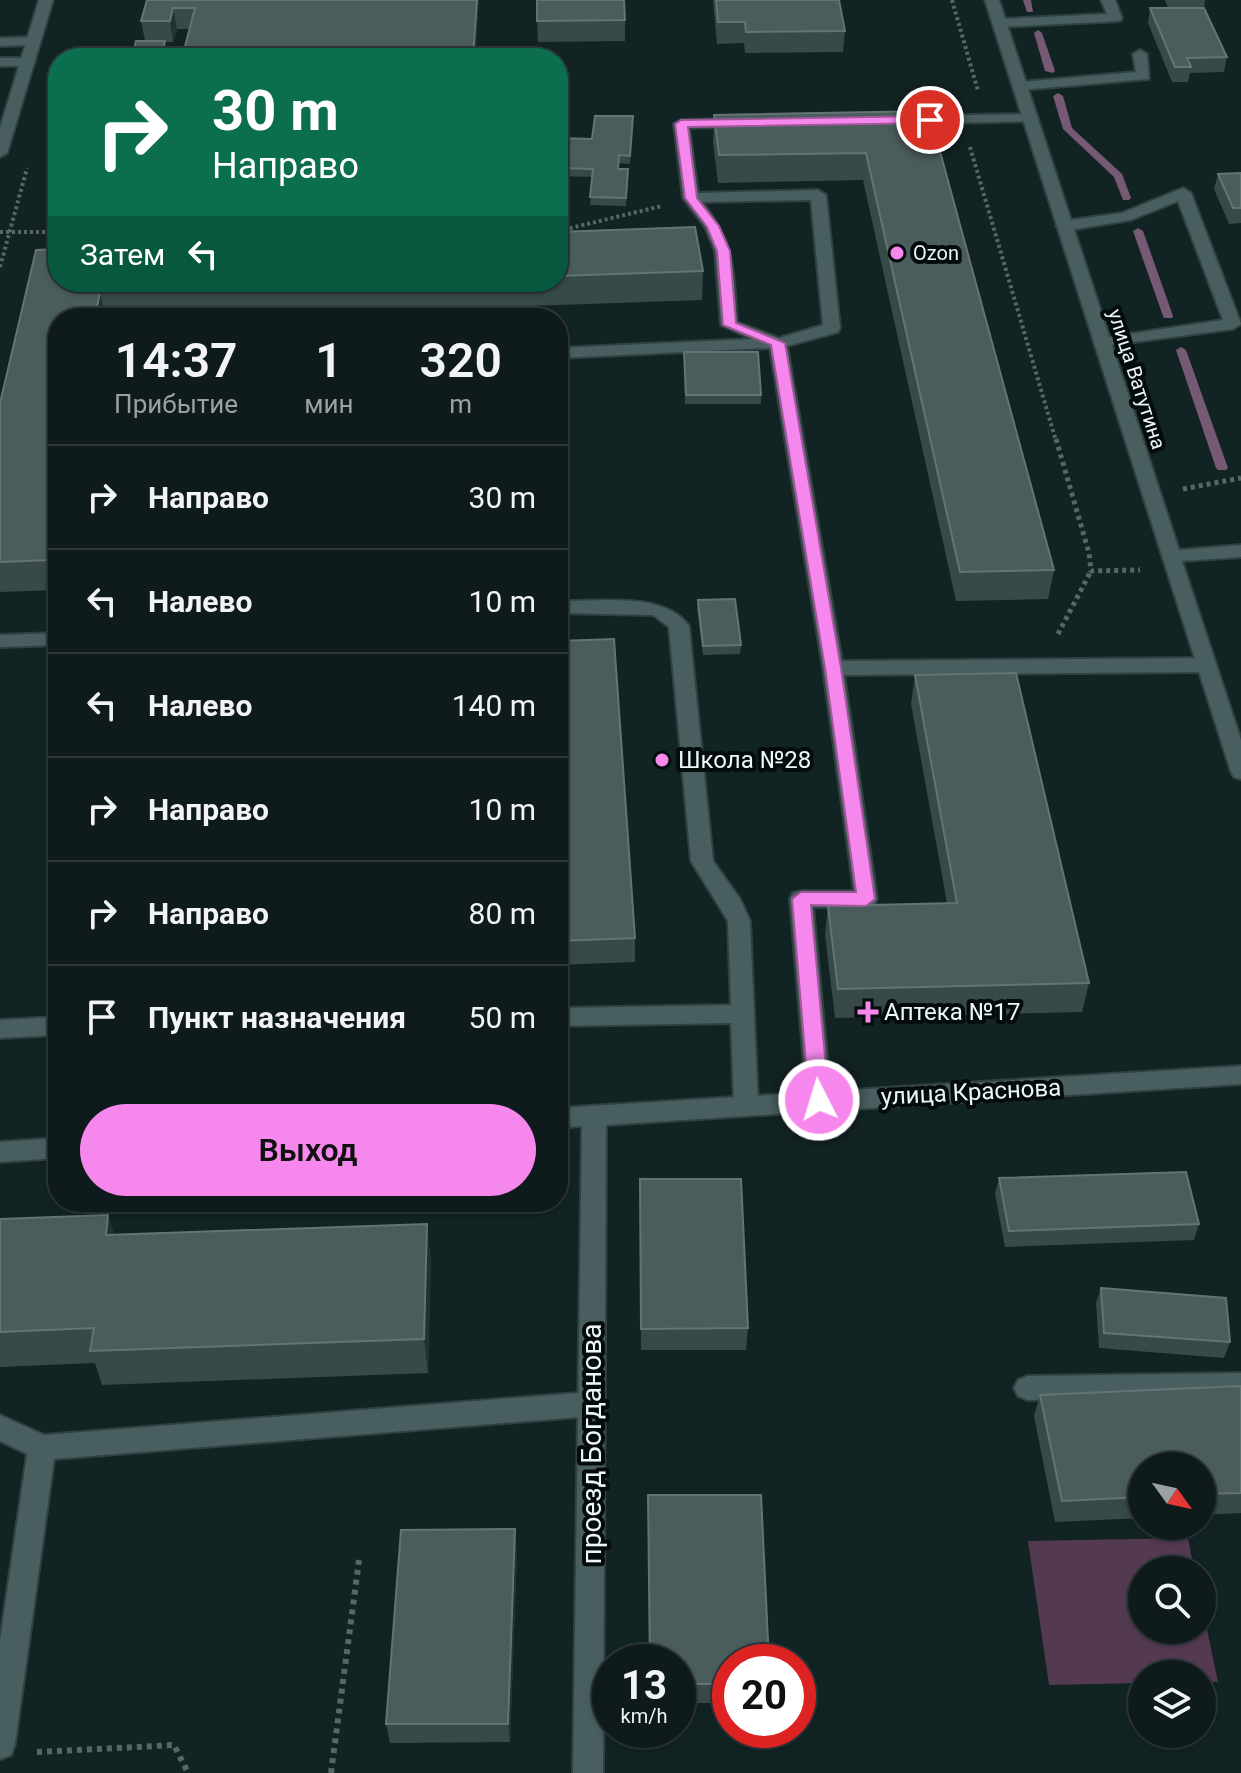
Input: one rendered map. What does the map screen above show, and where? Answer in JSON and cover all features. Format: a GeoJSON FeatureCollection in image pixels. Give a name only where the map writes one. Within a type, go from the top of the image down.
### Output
{"type":"FeatureCollection","features":[{"type":"Feature","properties":{"kind":"street"},"geometry":{"type":"LineString","coordinates":[[0,153],[46,0]]}},
{"type":"Feature","properties":{"kind":"street","name":"улица Ватутина"},"geometry":{"type":"LineString","coordinates":[[992,0],[1241,772]]}},
{"type":"Feature","properties":{"kind":"street"},"geometry":{"type":"LineString","coordinates":[[1000,23],[1115,18],[1108,0]]}},
{"type":"Feature","properties":{"kind":"street"},"geometry":{"type":"LineString","coordinates":[[0,42],[34,41]]}},
{"type":"Feature","properties":{"kind":"street"},"geometry":{"type":"LineString","coordinates":[[1021,86],[1144,76],[1140,54]]}},
{"type":"Feature","properties":{"kind":"street"},"geometry":{"type":"LineString","coordinates":[[0,62],[28,62]]}},
{"type":"Feature","properties":{"kind":"street"},"geometry":{"type":"LineString","coordinates":[[884,121],[1032,118]]}},
{"type":"Feature","properties":{"kind":"street"},"geometry":{"type":"LineString","coordinates":[[759,123],[681,124],[691,198],[713,226],[723,251],[729,325],[778,343]]}},
{"type":"Feature","properties":{"kind":"street"},"geometry":{"type":"LineString","coordinates":[[1064,226],[1125,217],[1183,193],[1233,324],[1102,343]]}},
{"type":"Feature","properties":{"kind":"street"},"geometry":{"type":"LineString","coordinates":[[568,353],[778,343],[832,328],[818,195],[691,198]]}},
{"type":"Feature","properties":{"kind":"street"},"geometry":{"type":"LineString","coordinates":[[778,343],[833,668],[866,899],[801,899],[819,1100]]}},
{"type":"Feature","properties":{"kind":"street"},"geometry":{"type":"LineString","coordinates":[[1174,562],[1241,551]]}},
{"type":"Feature","properties":{"kind":"street"},"geometry":{"type":"LineString","coordinates":[[568,607],[656,609],[670,616],[679,626],[702,861],[735,907],[739,921],[746,1105]]}},
{"type":"Feature","properties":{"kind":"street"},"geometry":{"type":"LineString","coordinates":[[0,641],[48,639]]}},
{"type":"Feature","properties":{"kind":"street"},"geometry":{"type":"LineString","coordinates":[[833,668],[1206,665]]}},
{"type":"Feature","properties":{"kind":"street"},"geometry":{"type":"LineString","coordinates":[[568,1017],[742,1014]]}},
{"type":"Feature","properties":{"kind":"street"},"geometry":{"type":"LineString","coordinates":[[0,1029],[48,1027]]}},
{"type":"Feature","properties":{"kind":"street","name":"улица Краснова"},"geometry":{"type":"LineString","coordinates":[[568,1117],[1241,1075]]}},
{"type":"Feature","properties":{"kind":"street","name":"проезд Богданова"},"geometry":{"type":"LineString","coordinates":[[588,1773],[594,1115]]}},
{"type":"Feature","properties":{"kind":"street"},"geometry":{"type":"LineString","coordinates":[[0,1152],[48,1149]]}},
{"type":"Feature","properties":{"kind":"street"},"geometry":{"type":"LineString","coordinates":[[1027,1388],[1241,1385]]}},
{"type":"Feature","properties":{"kind":"street"},"geometry":{"type":"LineString","coordinates":[[0,1427],[42,1448],[591,1404]]}},
{"type":"Feature","properties":{"kind":"street"},"geometry":{"type":"LineString","coordinates":[[0,1744],[42,1448]]}},
{"type":"Feature","properties":{"kind":"path"},"geometry":{"type":"LineString","coordinates":[[952,0],[986,119]]}},
{"type":"Feature","properties":{"kind":"path"},"geometry":{"type":"LineString","coordinates":[[961,120],[1089,553],[1091,571],[1055,641],[1051,667]]}},
{"type":"Feature","properties":{"kind":"path"},"geometry":{"type":"LineString","coordinates":[[568,229],[691,198]]}},
{"type":"Feature","properties":{"kind":"path"},"geometry":{"type":"LineString","coordinates":[[0,232],[48,232]]}},
{"type":"Feature","properties":{"kind":"path"},"geometry":{"type":"LineString","coordinates":[[1152,496],[1241,478]]}},
{"type":"Feature","properties":{"kind":"path"},"geometry":{"type":"LineString","coordinates":[[1091,571],[1174,562]]}},
{"type":"Feature","properties":{"kind":"path"},"geometry":{"type":"LineString","coordinates":[[331,1773],[359,1560]]}},
{"type":"Feature","properties":{"kind":"path"},"geometry":{"type":"LineString","coordinates":[[32,1753],[174,1745],[188,1773]]}},
{"type":"Feature","properties":{"kind":"shaded area"},"geometry":{"type":"Polygon","coordinates":[[[1188,1540],[1191,1556],[1128,1556],[1128,1644],[1210,1644],[1213,1660],[1128,1660],[1128,1683],[1049,1685],[1028,1541],[1188,1540]]]}},
{"type":"Feature","properties":{"kind":"building"},"geometry":{"type":"Polygon","coordinates":[[[147,0],[477,0],[474,48],[185,48],[195,8],[173,8],[170,21],[141,21],[147,0]]]}},
{"type":"Feature","properties":{"kind":"building"},"geometry":{"type":"Polygon","coordinates":[[[537,0],[624,0],[625,20],[537,21],[537,0]]]}},
{"type":"Feature","properties":{"kind":"building"},"geometry":{"type":"Polygon","coordinates":[[[716,0],[839,0],[845,31],[746,32],[745,22],[718,22],[716,0]]]}},
{"type":"Feature","properties":{"kind":"building"},"geometry":{"type":"Polygon","coordinates":[[[1150,8],[1204,8],[1227,57],[1187,58],[1191,67],[1175,67],[1150,8]]]}},
{"type":"Feature","properties":{"kind":"building"},"geometry":{"type":"Polygon","coordinates":[[[136,41],[165,41],[163,48],[134,48],[136,41]]]}},
{"type":"Feature","properties":{"kind":"building"},"geometry":{"type":"Polygon","coordinates":[[[929,111],[1054,570],[960,572],[866,153],[719,155],[714,115],[929,111]]]}},
{"type":"Feature","properties":{"kind":"building"},"geometry":{"type":"Polygon","coordinates":[[[595,116],[633,116],[630,156],[619,155],[618,169],[628,169],[626,198],[590,197],[593,169],[568,168],[568,138],[592,139],[595,116]]]}},
{"type":"Feature","properties":{"kind":"building"},"geometry":{"type":"Polygon","coordinates":[[[1241,173],[1241,208],[1233,208],[1218,174],[1241,173]]]}},
{"type":"Feature","properties":{"kind":"building"},"geometry":{"type":"Polygon","coordinates":[[[695,227],[703,271],[568,276],[568,232],[695,227]]]}},
{"type":"Feature","properties":{"kind":"building"},"geometry":{"type":"Polygon","coordinates":[[[48,249],[48,292],[100,292],[97,308],[48,308],[48,560],[0,562],[0,403],[36,250],[48,249]]]}},
{"type":"Feature","properties":{"kind":"building"},"geometry":{"type":"Polygon","coordinates":[[[684,352],[758,352],[761,395],[686,395],[684,352]]]}},
{"type":"Feature","properties":{"kind":"building"},"geometry":{"type":"Polygon","coordinates":[[[735,599],[741,645],[703,646],[698,600],[735,599]]]}},
{"type":"Feature","properties":{"kind":"building"},"geometry":{"type":"Polygon","coordinates":[[[614,639],[635,938],[568,941],[568,641],[614,639]]]}},
{"type":"Feature","properties":{"kind":"building"},"geometry":{"type":"Polygon","coordinates":[[[1016,673],[1089,983],[838,989],[828,906],[957,903],[915,675],[1016,673]]]}},
{"type":"Feature","properties":{"kind":"building"},"geometry":{"type":"Polygon","coordinates":[[[1186,1172],[1199,1224],[1009,1231],[999,1178],[1186,1172]]]}},
{"type":"Feature","properties":{"kind":"building"},"geometry":{"type":"Polygon","coordinates":[[[640,1179],[741,1179],[748,1328],[641,1329],[640,1179]]]}},
{"type":"Feature","properties":{"kind":"building"},"geometry":{"type":"Polygon","coordinates":[[[108,1215],[106,1235],[427,1224],[424,1339],[90,1351],[94,1328],[0,1332],[0,1219],[108,1215]]]}},
{"type":"Feature","properties":{"kind":"building"},"geometry":{"type":"Polygon","coordinates":[[[1101,1288],[1226,1298],[1230,1342],[1104,1333],[1101,1288]]]}},
{"type":"Feature","properties":{"kind":"building"},"geometry":{"type":"Polygon","coordinates":[[[1241,1386],[1241,1493],[1216,1494],[1216,1452],[1128,1452],[1128,1498],[1062,1501],[1040,1395],[1241,1386]]]}},
{"type":"Feature","properties":{"kind":"building"},"geometry":{"type":"Polygon","coordinates":[[[648,1495],[761,1495],[768,1644],[712,1644],[712,1684],[696,1684],[696,1644],[650,1644],[648,1495]]]}},
{"type":"Feature","properties":{"kind":"building"},"geometry":{"type":"Polygon","coordinates":[[[515,1529],[508,1724],[386,1724],[401,1530],[515,1529]]]}},
{"type":"Feature","properties":{"kind":"waterway"},"geometry":{"type":"LineString","coordinates":[[1027,0],[1030,10]]}},
{"type":"Feature","properties":{"kind":"waterway"},"geometry":{"type":"LineString","coordinates":[[1038,33],[1050,71]]}},
{"type":"Feature","properties":{"kind":"waterway"},"geometry":{"type":"LineString","coordinates":[[1058,96],[1068,129],[1119,176],[1126,198]]}},
{"type":"Feature","properties":{"kind":"waterway"},"geometry":{"type":"LineString","coordinates":[[1138,231],[1168,316]]}},
{"type":"Feature","properties":{"kind":"waterway"},"geometry":{"type":"LineString","coordinates":[[1181,350],[1222,468]]}},
{"type":"Feature","properties":{"kind":"place","name":"Ozon"},"geometry":{"type":"Point","coordinates":[897,253]}},
{"type":"Feature","properties":{"kind":"place","name":"Школа №28"},"geometry":{"type":"Point","coordinates":[662,760]}},
{"type":"Feature","properties":{"kind":"place","name":"Аптека №17"},"geometry":{"type":"Point","coordinates":[868,1012]}},
{"type":"Feature","properties":{"kind":"route"},"geometry":{"type":"LineString","coordinates":[[819,1100],[801,899],[866,899],[862,870],[833,668],[778,343],[729,325],[729,288],[723,251],[713,226],[691,198],[681,124],[930,120]]}}]}
